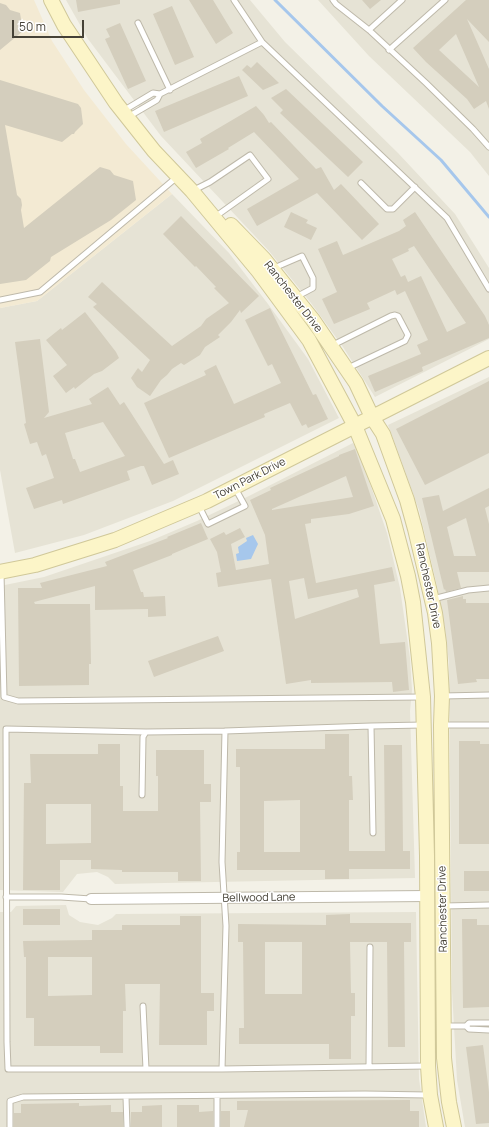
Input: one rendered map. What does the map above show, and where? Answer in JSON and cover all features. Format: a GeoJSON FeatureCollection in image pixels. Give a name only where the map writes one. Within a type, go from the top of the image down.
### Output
{"type":"FeatureCollection","features":[{"type":"Feature","properties":{"kind":"street","name":"Ranchester Drive"},"geometry":{"type":"LineString","coordinates":[[51,0],[72,37],[96,74],[154,151],[177,177],[220,214],[272,269],[288,296],[309,340],[355,426],[393,519],[408,576],[417,637],[423,697],[427,856],[428,1066],[430,1095],[436,1127]]}},
{"type":"Feature","properties":{"kind":"street","name":"Ranchester Drive"},"geometry":{"type":"LineString","coordinates":[[192,191],[259,272],[288,296],[313,320],[345,370],[356,383],[372,417],[383,434],[406,500],[432,599],[439,643],[442,696],[444,1058],[446,1082],[454,1127]]}},
{"type":"Feature","properties":{"kind":"street","name":"Town Park Drive"},"geometry":{"type":"LineString","coordinates":[[1,572],[35,565],[116,540],[199,505],[489,358]]}},
{"type":"Feature","properties":{"kind":"street"},"geometry":{"type":"LineString","coordinates":[[408,576],[424,571]]}},
{"type":"Feature","properties":{"kind":"street"},"geometry":{"type":"LineString","coordinates":[[423,726],[441,725]]}},
{"type":"Feature","properties":{"kind":"street"},"geometry":{"type":"LineString","coordinates":[[427,856],[442,856]]}},
{"type":"Feature","properties":{"kind":"street","name":"Bellwood Lane"},"geometry":{"type":"LineString","coordinates":[[91,899],[427,896]]}},
{"type":"Feature","properties":{"kind":"street"},"geometry":{"type":"LineString","coordinates":[[428,1026],[444,1026]]}},
{"type":"Feature","properties":{"kind":"lane"},"geometry":{"type":"LineString","coordinates":[[234,0],[262,42],[447,218],[489,289]]}},
{"type":"Feature","properties":{"kind":"lane"},"geometry":{"type":"LineString","coordinates":[[333,0],[369,30],[452,108],[489,147]]}},
{"type":"Feature","properties":{"kind":"lane"},"geometry":{"type":"LineString","coordinates":[[369,30],[402,0]]}},
{"type":"Feature","properties":{"kind":"lane"},"geometry":{"type":"LineString","coordinates":[[389,50],[445,0]]}},
{"type":"Feature","properties":{"kind":"lane"},"geometry":{"type":"LineString","coordinates":[[138,23],[170,90]]}},
{"type":"Feature","properties":{"kind":"lane"},"geometry":{"type":"LineString","coordinates":[[125,114],[157,100],[160,94],[262,42]]}},
{"type":"Feature","properties":{"kind":"lane"},"geometry":{"type":"LineString","coordinates":[[192,191],[210,182],[250,155],[268,179],[220,214]]}},
{"type":"Feature","properties":{"kind":"lane"},"geometry":{"type":"LineString","coordinates":[[0,300],[40,292],[177,177]]}},
{"type":"Feature","properties":{"kind":"lane"},"geometry":{"type":"LineString","coordinates":[[361,183],[387,209],[393,209],[414,187]]}},
{"type":"Feature","properties":{"kind":"lane"},"geometry":{"type":"LineString","coordinates":[[272,269],[302,256],[313,278],[313,288],[288,296]]}},
{"type":"Feature","properties":{"kind":"lane"},"geometry":{"type":"LineString","coordinates":[[330,346],[391,316],[398,316],[408,335],[405,341],[345,370]]}},
{"type":"Feature","properties":{"kind":"lane"},"geometry":{"type":"LineString","coordinates":[[199,505],[208,524],[245,506],[235,487]]}},
{"type":"Feature","properties":{"kind":"lane"},"geometry":{"type":"LineString","coordinates":[[1,572],[4,697],[18,701],[423,697]]}},
{"type":"Feature","properties":{"kind":"lane"},"geometry":{"type":"LineString","coordinates":[[432,599],[468,590],[489,588]]}},
{"type":"Feature","properties":{"kind":"lane"},"geometry":{"type":"LineString","coordinates":[[442,696],[489,696]]}},
{"type":"Feature","properties":{"kind":"lane"},"geometry":{"type":"LineString","coordinates":[[441,725],[489,725]]}},
{"type":"Feature","properties":{"kind":"lane"},"geometry":{"type":"LineString","coordinates":[[371,726],[373,833]]}},
{"type":"Feature","properties":{"kind":"lane"},"geometry":{"type":"LineString","coordinates":[[423,726],[146,732],[6,730],[7,1042],[8,1069],[222,1069],[428,1066]]}},
{"type":"Feature","properties":{"kind":"lane"},"geometry":{"type":"LineString","coordinates":[[222,1069],[226,926],[223,898],[222,862],[224,731]]}},
{"type":"Feature","properties":{"kind":"lane"},"geometry":{"type":"LineString","coordinates":[[142,795],[143,737],[146,732]]}},
{"type":"Feature","properties":{"kind":"lane"},"geometry":{"type":"LineString","coordinates":[[6,897],[60,897],[91,899]]}},
{"type":"Feature","properties":{"kind":"lane"},"geometry":{"type":"LineString","coordinates":[[443,906],[489,905]]}},
{"type":"Feature","properties":{"kind":"lane"},"geometry":{"type":"LineString","coordinates":[[369,1067],[370,947]]}},
{"type":"Feature","properties":{"kind":"lane"},"geometry":{"type":"LineString","coordinates":[[143,1006],[146,1069]]}},
{"type":"Feature","properties":{"kind":"lane"},"geometry":{"type":"LineString","coordinates":[[444,1026],[466,1026],[469,1023],[489,1022]]}},
{"type":"Feature","properties":{"kind":"lane"},"geometry":{"type":"LineString","coordinates":[[466,1026],[469,1029],[489,1030]]}},
{"type":"Feature","properties":{"kind":"lane"},"geometry":{"type":"LineString","coordinates":[[10,1127],[10,1101],[23,1097],[365,1094],[430,1095]]}},
{"type":"Feature","properties":{"kind":"lane"},"geometry":{"type":"LineString","coordinates":[[126,1096],[127,1127]]}},
{"type":"Feature","properties":{"kind":"lane"},"geometry":{"type":"LineString","coordinates":[[217,1096],[217,1127]]}},
{"type":"Feature","properties":{"kind":"shaded area"},"geometry":{"type":"Polygon","coordinates":[[[0,0],[34,0],[52,41],[84,90],[126,144],[172,194],[37,301],[0,308],[0,0]]]}},
{"type":"Feature","properties":{"kind":"shaded area"},"geometry":{"type":"Polygon","coordinates":[[[66,0],[250,0],[285,42],[398,153],[455,214],[489,268],[489,339],[375,397],[343,347],[311,303],[269,251],[161,136],[88,39],[66,0]]]}},
{"type":"Feature","properties":{"kind":"shaded area"},"geometry":{"type":"Polygon","coordinates":[[[318,0],[489,0],[489,176],[470,152],[369,56],[318,0]]]}},
{"type":"Feature","properties":{"kind":"shaded area"},"geometry":{"type":"Polygon","coordinates":[[[172,194],[229,253],[268,304],[308,359],[339,418],[173,501],[84,535],[15,553],[0,470],[0,308],[37,301],[172,194]]]}},
{"type":"Feature","properties":{"kind":"shaded area"},"geometry":{"type":"Polygon","coordinates":[[[489,377],[489,1127],[465,1127],[457,1080],[452,991],[449,663],[445,629],[437,586],[419,510],[388,425],[489,377]]]}},
{"type":"Feature","properties":{"kind":"shaded area"},"geometry":{"type":"Polygon","coordinates":[[[353,443],[358,449],[387,533],[400,588],[410,658],[412,690],[410,711],[415,878],[115,884],[108,877],[97,872],[77,874],[63,892],[0,890],[0,586],[44,577],[150,541],[197,521],[249,496],[353,443]]]}},
{"type":"Feature","properties":{"kind":"shaded area"},"geometry":{"type":"Polygon","coordinates":[[[66,905],[69,915],[80,922],[98,925],[112,918],[116,914],[416,912],[419,1079],[426,1127],[0,1127],[0,912],[11,912],[16,906],[66,905]]]}},
{"type":"Feature","properties":{"kind":"water"},"geometry":{"type":"Polygon","coordinates":[[[253,535],[258,544],[251,559],[237,561],[236,554],[239,553],[238,547],[247,541],[246,538],[253,535]]]}},
{"type":"Feature","properties":{"kind":"building"},"geometry":{"type":"Polygon","coordinates":[[[76,0],[120,0],[120,4],[78,12],[76,0]]]}},
{"type":"Feature","properties":{"kind":"building"},"geometry":{"type":"Polygon","coordinates":[[[189,0],[213,0],[233,33],[216,44],[189,0]]]}},
{"type":"Feature","properties":{"kind":"building"},"geometry":{"type":"Polygon","coordinates":[[[362,0],[381,0],[370,9],[362,0]]]}},
{"type":"Feature","properties":{"kind":"building"},"geometry":{"type":"Polygon","coordinates":[[[466,0],[489,0],[489,42],[467,19],[489,69],[489,109],[486,101],[474,109],[467,99],[426,62],[413,48],[466,0]],[[456,34],[439,50],[479,87],[456,34]]]}},
{"type":"Feature","properties":{"kind":"building"},"geometry":{"type":"Polygon","coordinates":[[[0,3],[6,5],[10,10],[20,13],[23,31],[0,50],[0,3]]]}},
{"type":"Feature","properties":{"kind":"building"},"geometry":{"type":"Polygon","coordinates":[[[172,6],[194,57],[175,65],[153,14],[172,6]]]}},
{"type":"Feature","properties":{"kind":"building"},"geometry":{"type":"Polygon","coordinates":[[[120,23],[146,81],[128,89],[105,39],[110,37],[106,29],[120,23]]]}},
{"type":"Feature","properties":{"kind":"building"},"geometry":{"type":"Polygon","coordinates":[[[257,62],[279,83],[263,90],[242,70],[247,65],[251,68],[257,62]]]}},
{"type":"Feature","properties":{"kind":"building"},"geometry":{"type":"Polygon","coordinates":[[[239,76],[248,96],[164,132],[155,111],[239,76]]]}},
{"type":"Feature","properties":{"kind":"building"},"geometry":{"type":"Polygon","coordinates":[[[0,80],[78,104],[81,108],[83,124],[74,134],[62,142],[5,125],[17,195],[21,199],[24,228],[100,167],[110,170],[114,175],[133,181],[136,200],[111,220],[51,257],[50,261],[26,280],[0,284],[0,80]]]}},
{"type":"Feature","properties":{"kind":"building"},"geometry":{"type":"Polygon","coordinates":[[[286,89],[363,162],[348,177],[280,113],[283,110],[271,98],[286,89]]]}},
{"type":"Feature","properties":{"kind":"building"},"geometry":{"type":"Polygon","coordinates":[[[256,106],[269,123],[271,122],[316,169],[321,167],[334,190],[341,184],[379,224],[362,240],[317,193],[257,226],[247,209],[299,179],[254,132],[228,148],[229,149],[196,168],[186,152],[202,143],[200,139],[256,106]]]}},
{"type":"Feature","properties":{"kind":"building"},"geometry":{"type":"Polygon","coordinates":[[[291,212],[308,220],[306,223],[317,228],[311,240],[284,227],[291,212]]]}},
{"type":"Feature","properties":{"kind":"building"},"geometry":{"type":"Polygon","coordinates":[[[415,212],[485,316],[489,325],[489,338],[422,367],[423,371],[375,392],[368,376],[421,354],[417,345],[428,340],[405,291],[397,295],[395,290],[367,303],[370,309],[334,324],[322,299],[337,292],[318,249],[337,241],[343,255],[399,231],[406,226],[403,220],[415,212]],[[414,246],[408,249],[409,251],[392,259],[401,277],[405,275],[408,282],[421,276],[447,332],[466,323],[414,246]]]}},
{"type":"Feature","properties":{"kind":"building"},"geometry":{"type":"Polygon","coordinates":[[[181,216],[259,296],[241,313],[240,310],[218,335],[220,337],[205,347],[200,355],[184,365],[181,363],[172,369],[161,380],[150,396],[137,387],[131,378],[138,368],[142,372],[150,360],[93,307],[97,304],[88,297],[102,282],[172,346],[201,326],[206,319],[229,303],[214,288],[216,287],[196,266],[195,267],[163,234],[181,216]]]}},
{"type":"Feature","properties":{"kind":"building"},"geometry":{"type":"Polygon","coordinates":[[[270,308],[313,395],[316,394],[328,419],[308,428],[306,424],[302,426],[290,403],[264,414],[265,417],[169,458],[144,403],[206,375],[204,371],[216,365],[234,404],[281,383],[272,364],[268,366],[245,320],[270,308]]]}},
{"type":"Feature","properties":{"kind":"building"},"geometry":{"type":"Polygon","coordinates":[[[85,312],[119,358],[102,371],[94,374],[75,389],[74,387],[66,393],[53,376],[67,365],[46,340],[61,328],[62,330],[85,312]]]}},
{"type":"Feature","properties":{"kind":"building"},"geometry":{"type":"Polygon","coordinates":[[[40,339],[49,412],[44,418],[92,404],[89,399],[108,387],[120,405],[124,402],[164,464],[173,460],[179,474],[152,485],[144,466],[141,466],[127,471],[130,480],[63,504],[62,500],[34,509],[26,488],[54,478],[46,454],[42,456],[37,442],[30,444],[24,424],[26,423],[15,342],[40,339]],[[103,422],[65,433],[73,459],[75,459],[80,472],[125,456],[103,422]]]}},
{"type":"Feature","properties":{"kind":"building"},"geometry":{"type":"Polygon","coordinates":[[[489,381],[489,453],[425,485],[396,429],[489,381]]]}},
{"type":"Feature","properties":{"kind":"building"},"geometry":{"type":"Polygon","coordinates":[[[355,449],[374,506],[349,514],[311,519],[311,523],[305,524],[316,583],[392,567],[395,581],[374,585],[380,644],[405,642],[409,690],[393,692],[392,682],[311,683],[311,680],[286,684],[271,579],[218,587],[216,573],[221,572],[217,552],[210,539],[224,532],[226,535],[240,528],[245,537],[231,544],[236,570],[269,564],[265,535],[250,500],[271,490],[270,488],[339,455],[355,449]],[[346,476],[272,509],[272,510],[353,497],[346,476]],[[304,578],[289,581],[295,619],[359,597],[357,589],[308,599],[304,578]]]}},
{"type":"Feature","properties":{"kind":"building"},"geometry":{"type":"Polygon","coordinates":[[[489,488],[489,506],[485,508],[489,524],[489,572],[457,572],[461,588],[446,592],[445,589],[444,590],[422,498],[439,495],[443,511],[489,488]],[[466,518],[447,527],[454,556],[476,556],[466,518]]]}},
{"type":"Feature","properties":{"kind":"building"},"geometry":{"type":"Polygon","coordinates":[[[201,523],[208,539],[133,570],[144,597],[165,596],[166,616],[148,617],[148,609],[95,610],[95,586],[34,602],[35,604],[90,604],[91,664],[89,664],[89,685],[19,686],[18,588],[42,588],[40,583],[107,566],[105,562],[168,538],[167,537],[201,523]]]}},
{"type":"Feature","properties":{"kind":"building"},"geometry":{"type":"Polygon","coordinates":[[[463,596],[463,599],[466,599],[466,603],[489,603],[489,679],[476,679],[477,682],[458,684],[447,600],[463,596]]]}},
{"type":"Feature","properties":{"kind":"building"},"geometry":{"type":"Polygon","coordinates":[[[218,636],[224,651],[154,677],[148,661],[218,636]]]}},
{"type":"Feature","properties":{"kind":"building"},"geometry":{"type":"Polygon","coordinates":[[[325,734],[349,734],[349,776],[352,776],[353,800],[349,800],[349,851],[385,851],[384,745],[402,745],[403,851],[410,851],[410,869],[349,869],[349,879],[325,879],[325,870],[237,870],[237,852],[240,852],[240,767],[236,767],[236,749],[325,749],[325,734]],[[300,800],[264,801],[264,852],[300,852],[300,800]]]}},
{"type":"Feature","properties":{"kind":"building"},"geometry":{"type":"Polygon","coordinates":[[[459,741],[480,741],[480,744],[489,744],[489,844],[459,844],[459,741]]]}},
{"type":"Feature","properties":{"kind":"building"},"geometry":{"type":"Polygon","coordinates":[[[98,744],[120,744],[120,786],[123,786],[123,811],[158,811],[156,750],[204,750],[204,784],[211,784],[211,802],[200,802],[201,881],[178,881],[178,872],[122,872],[122,870],[91,869],[91,860],[60,860],[60,890],[23,890],[24,783],[31,783],[30,754],[98,754],[98,744]],[[46,804],[46,844],[91,843],[91,804],[46,804]]]}},
{"type":"Feature","properties":{"kind":"building"},"geometry":{"type":"Polygon","coordinates":[[[464,871],[489,871],[489,891],[464,891],[464,871]]]}},
{"type":"Feature","properties":{"kind":"building"},"geometry":{"type":"Polygon","coordinates":[[[23,909],[60,909],[60,925],[23,925],[23,909]]]}},
{"type":"Feature","properties":{"kind":"building"},"geometry":{"type":"Polygon","coordinates":[[[350,914],[350,923],[411,923],[411,942],[404,942],[405,1047],[388,1047],[387,942],[350,942],[351,993],[355,993],[355,1016],[351,1016],[351,1059],[329,1059],[329,1044],[239,1044],[239,1028],[244,1028],[243,942],[238,942],[238,924],[326,925],[326,915],[350,914]],[[265,942],[265,994],[302,994],[302,942],[265,942]]]}},
{"type":"Feature","properties":{"kind":"building"},"geometry":{"type":"Polygon","coordinates":[[[180,916],[201,916],[201,993],[214,993],[214,1011],[207,1011],[207,1045],[159,1045],[160,984],[125,984],[126,1011],[123,1011],[123,1053],[100,1053],[100,1046],[34,1046],[34,1018],[26,1018],[26,957],[24,957],[23,941],[92,940],[92,930],[122,930],[122,925],[180,925],[180,916]],[[48,957],[48,996],[92,995],[92,957],[48,957]]]}},
{"type":"Feature","properties":{"kind":"building"},"geometry":{"type":"Polygon","coordinates":[[[462,919],[477,919],[477,925],[489,925],[489,1007],[463,1008],[462,919]]]}},
{"type":"Feature","properties":{"kind":"building"},"geometry":{"type":"Polygon","coordinates":[[[483,1045],[489,1092],[489,1123],[476,1124],[466,1047],[483,1045]]]}},
{"type":"Feature","properties":{"kind":"building"},"geometry":{"type":"Polygon","coordinates":[[[410,1100],[410,1111],[419,1111],[419,1127],[244,1127],[248,1110],[237,1110],[237,1101],[410,1100]]]}},
{"type":"Feature","properties":{"kind":"building"},"geometry":{"type":"Polygon","coordinates":[[[79,1103],[79,1106],[111,1105],[111,1112],[123,1112],[123,1127],[14,1127],[14,1113],[21,1113],[21,1104],[79,1103]]]}},
{"type":"Feature","properties":{"kind":"building"},"geometry":{"type":"Polygon","coordinates":[[[162,1105],[162,1127],[131,1127],[131,1112],[142,1112],[142,1106],[162,1105]]]}},
{"type":"Feature","properties":{"kind":"building"},"geometry":{"type":"Polygon","coordinates":[[[177,1105],[199,1105],[199,1112],[213,1111],[213,1127],[177,1127],[177,1105]]]}},
{"type":"Feature","properties":{"kind":"building"},"geometry":{"type":"Polygon","coordinates":[[[221,1111],[230,1111],[230,1127],[221,1127],[221,1111]]]}},
{"type":"Feature","properties":{"kind":"waterway"},"geometry":{"type":"LineString","coordinates":[[275,0],[382,106],[441,160],[489,217]]}}]}
